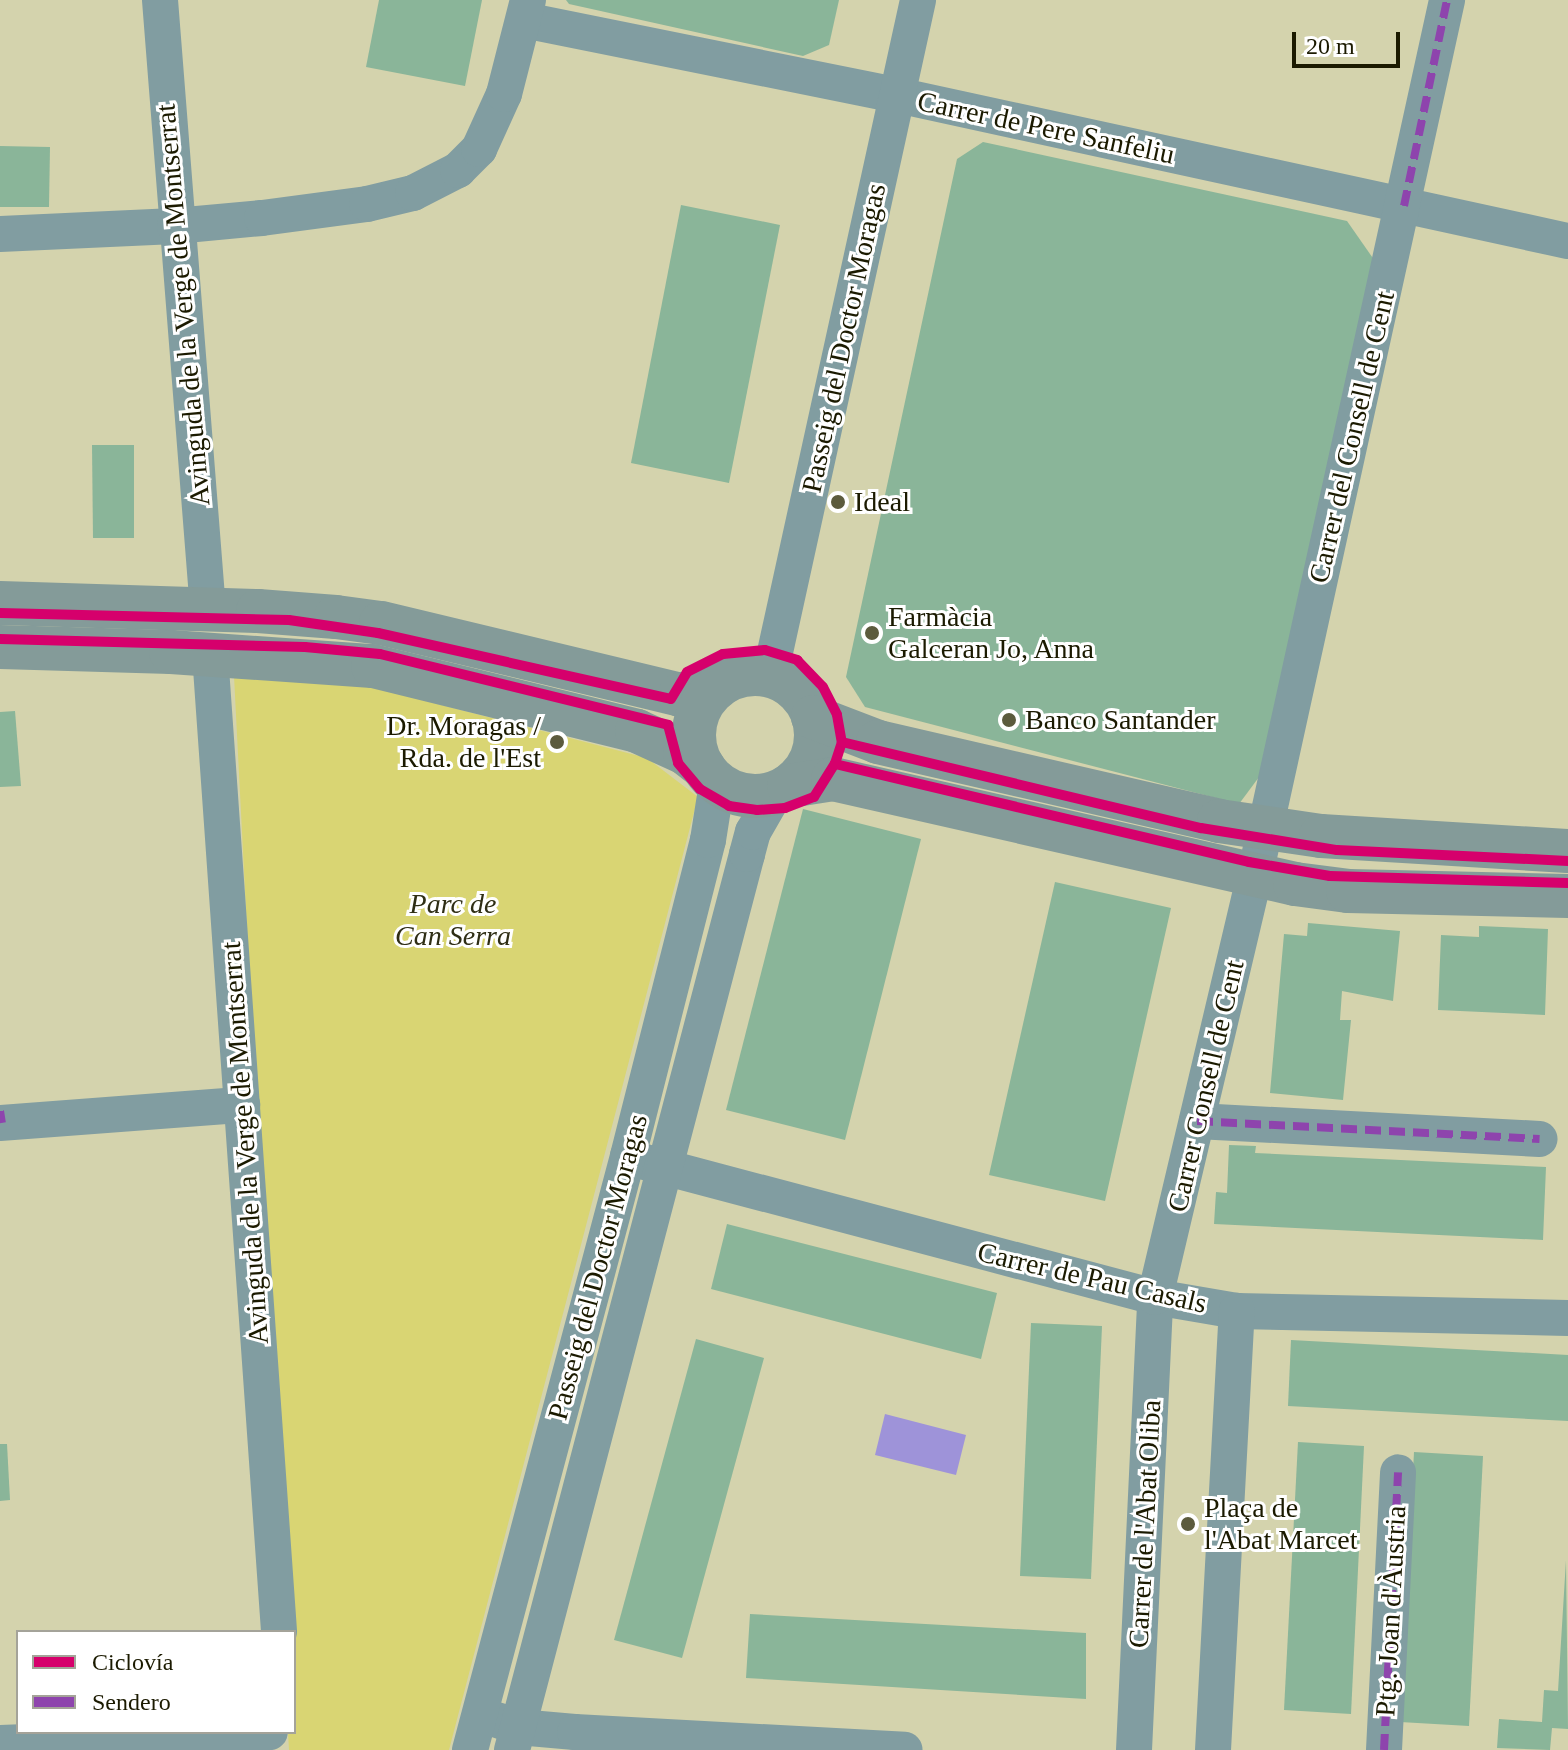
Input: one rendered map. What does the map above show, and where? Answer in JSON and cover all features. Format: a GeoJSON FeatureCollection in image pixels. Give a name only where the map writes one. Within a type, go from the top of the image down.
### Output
{"type":"FeatureCollection","features":[{"type":"Feature","properties":{"kind":"street","name":"Avinguda de la Verge de Montserrat"},"geometry":{"type":"LineString","coordinates":[[160,0],[175,226],[208,610]]}},
{"type":"Feature","properties":{"kind":"street","name":"Passeig del Doctor Moragas"},"geometry":{"type":"LineString","coordinates":[[770,675],[918,0]]}},
{"type":"Feature","properties":{"kind":"street","name":"Carrer del Consell de Cent"},"geometry":{"type":"LineString","coordinates":[[1255,875],[1447,0]]}},
{"type":"Feature","properties":{"kind":"street"},"geometry":{"type":"LineString","coordinates":[[0,234],[175,226],[367,204],[413,193],[458,170],[479,149],[504,94],[526,10]]}},
{"type":"Feature","properties":{"kind":"street","name":"Carrer de Pere Sanfeliu"},"geometry":{"type":"LineString","coordinates":[[526,10],[897,95],[1568,241]]}},
{"type":"Feature","properties":{"kind":"street"},"geometry":{"type":"LineString","coordinates":[[0,603],[258,611],[381,623],[680,695],[751,674],[770,675],[792,686],[813,717],[816,739],[810,761],[783,789]]}},
{"type":"Feature","properties":{"kind":"street"},"geometry":{"type":"LineString","coordinates":[[0,647],[210,654],[373,666],[637,731],[685,753],[711,775],[746,795],[833,779],[1255,875],[1348,891],[1568,896]]}},
{"type":"Feature","properties":{"kind":"street","name":"Avinguda de la Verge de Montserrat"},"geometry":{"type":"LineString","coordinates":[[210,654],[279,1630]]}},
{"type":"Feature","properties":{"kind":"street"},"geometry":{"type":"LineString","coordinates":[[711,775],[695,745],[696,721],[706,698],[724,682]]}},
{"type":"Feature","properties":{"kind":"street"},"geometry":{"type":"LineString","coordinates":[[813,717],[893,746],[1219,821],[1264,825],[1321,836],[1568,851]]}},
{"type":"Feature","properties":{"kind":"street","name":"Passeig del Doctor Moragas"},"geometry":{"type":"LineString","coordinates":[[470,1750],[628,1156],[708,840],[711,775]]}},
{"type":"Feature","properties":{"kind":"street","name":"Passeig del Doctor Moragas"},"geometry":{"type":"LineString","coordinates":[[515,1738],[750,843],[783,789]]}},
{"type":"Feature","properties":{"kind":"street","name":"Carrer Consell de Cent"},"geometry":{"type":"LineString","coordinates":[[1155,1297],[1255,875]]}},
{"type":"Feature","properties":{"kind":"street"},"geometry":{"type":"LineString","coordinates":[[1,1119],[242,1105]]}},
{"type":"Feature","properties":{"kind":"street"},"geometry":{"type":"LineString","coordinates":[[1197,1121],[1540,1139]]}},
{"type":"Feature","properties":{"kind":"street","name":"Carrer de Pau Casals"},"geometry":{"type":"LineString","coordinates":[[628,1156],[666,1169],[1155,1297],[1237,1311],[1568,1318]]}},
{"type":"Feature","properties":{"kind":"street","name":"Carrer de l'Abat Oliba"},"geometry":{"type":"LineString","coordinates":[[1134,1750],[1155,1297]]}},
{"type":"Feature","properties":{"kind":"street"},"geometry":{"type":"LineString","coordinates":[[1213,1750],[1237,1311]]}},
{"type":"Feature","properties":{"kind":"street","name":"Ptg. Joan d'Àustria"},"geometry":{"type":"LineString","coordinates":[[1384,1750],[1398,1472]]}},
{"type":"Feature","properties":{"kind":"street"},"geometry":{"type":"LineString","coordinates":[[480,1715],[515,1738],[905,1750]]}},
{"type":"Feature","properties":{"kind":"street"},"geometry":{"type":"LineString","coordinates":[[0,1743],[221,1734]]}},
{"type":"Feature","properties":{"kind":"green space","name":"Parc de Can Serra"},"geometry":{"type":"Polygon","coordinates":[[[234,676],[372,687],[647,758],[698,797],[449,1750],[289,1750],[288,1734],[296,1734],[296,1630],[283,1630],[234,676]]]}},
{"type":"Feature","properties":{"kind":"shaded area"},"geometry":{"type":"Polygon","coordinates":[[[885,1414],[966,1435],[956,1475],[875,1455],[885,1414]]]}},
{"type":"Feature","properties":{"kind":"building"},"geometry":{"type":"Polygon","coordinates":[[[379,0],[482,0],[465,86],[366,67],[379,0]]]}},
{"type":"Feature","properties":{"kind":"building"},"geometry":{"type":"Polygon","coordinates":[[[566,0],[839,0],[829,45],[803,56],[569,4],[566,0]]]}},
{"type":"Feature","properties":{"kind":"building"},"geometry":{"type":"Polygon","coordinates":[[[983,142],[1347,221],[1377,264],[1262,773],[1239,804],[865,707],[846,677],[957,159],[983,142]]]}},
{"type":"Feature","properties":{"kind":"building"},"geometry":{"type":"Polygon","coordinates":[[[0,146],[50,147],[49,207],[0,207],[0,146]]]}},
{"type":"Feature","properties":{"kind":"building"},"geometry":{"type":"Polygon","coordinates":[[[681,205],[780,225],[729,483],[631,463],[681,205]]]}},
{"type":"Feature","properties":{"kind":"building"},"geometry":{"type":"Polygon","coordinates":[[[92,445],[134,445],[134,538],[93,538],[92,445]]]}},
{"type":"Feature","properties":{"kind":"building"},"geometry":{"type":"Polygon","coordinates":[[[15,711],[21,786],[0,787],[0,712],[15,711]]]}},
{"type":"Feature","properties":{"kind":"building"},"geometry":{"type":"Polygon","coordinates":[[[803,809],[921,839],[845,1140],[726,1110],[803,809]]]}},
{"type":"Feature","properties":{"kind":"building"},"geometry":{"type":"Polygon","coordinates":[[[1055,882],[1171,908],[1105,1201],[989,1175],[1055,882]]]}},
{"type":"Feature","properties":{"kind":"building"},"geometry":{"type":"Polygon","coordinates":[[[1308,923],[1400,931],[1393,1001],[1342,991],[1340,1020],[1351,1020],[1343,1100],[1270,1093],[1284,934],[1307,936],[1308,923]]]}},
{"type":"Feature","properties":{"kind":"building"},"geometry":{"type":"Polygon","coordinates":[[[1479,926],[1548,929],[1545,1015],[1438,1010],[1441,935],[1479,937],[1479,926]]]}},
{"type":"Feature","properties":{"kind":"building"},"geometry":{"type":"Polygon","coordinates":[[[1229,1145],[1256,1146],[1255,1153],[1546,1167],[1543,1240],[1214,1224],[1216,1192],[1227,1193],[1229,1145]]]}},
{"type":"Feature","properties":{"kind":"building"},"geometry":{"type":"Polygon","coordinates":[[[727,1224],[997,1293],[981,1359],[711,1289],[727,1224]]]}},
{"type":"Feature","properties":{"kind":"building"},"geometry":{"type":"Polygon","coordinates":[[[1031,1323],[1102,1326],[1091,1579],[1020,1576],[1031,1323]]]}},
{"type":"Feature","properties":{"kind":"building"},"geometry":{"type":"Polygon","coordinates":[[[696,1339],[764,1358],[682,1658],[614,1640],[696,1339]]]}},
{"type":"Feature","properties":{"kind":"building"},"geometry":{"type":"Polygon","coordinates":[[[1291,1340],[1568,1355],[1568,1421],[1288,1406],[1291,1340]]]}},
{"type":"Feature","properties":{"kind":"building"},"geometry":{"type":"Polygon","coordinates":[[[1298,1442],[1364,1446],[1351,1714],[1284,1710],[1298,1442]]]}},
{"type":"Feature","properties":{"kind":"building"},"geometry":{"type":"Polygon","coordinates":[[[0,1444],[7,1444],[10,1500],[0,1501],[0,1444]]]}},
{"type":"Feature","properties":{"kind":"building"},"geometry":{"type":"Polygon","coordinates":[[[1414,1452],[1483,1456],[1469,1726],[1400,1722],[1414,1452]]]}},
{"type":"Feature","properties":{"kind":"building"},"geometry":{"type":"Polygon","coordinates":[[[1566,1560],[1568,1729],[1552,1728],[1550,1750],[1497,1748],[1499,1719],[1542,1722],[1544,1690],[1558,1691],[1566,1560]]]}},
{"type":"Feature","properties":{"kind":"building"},"geometry":{"type":"Polygon","coordinates":[[[750,1614],[1086,1633],[1086,1699],[746,1678],[750,1614]]]}},
{"type":"Feature","properties":{"kind":"marked path"},"geometry":{"type":"LineString","coordinates":[[1404,206],[1447,0]]}},
{"type":"Feature","properties":{"kind":"marked path"},"geometry":{"type":"LineString","coordinates":[[0,1111],[2,1123]]}},
{"type":"Feature","properties":{"kind":"marked path"},"geometry":{"type":"LineString","coordinates":[[1197,1121],[1540,1139]]}},
{"type":"Feature","properties":{"kind":"marked path"},"geometry":{"type":"LineString","coordinates":[[1384,1750],[1398,1472]]}},
{"type":"Feature","properties":{"kind":"cycle path"},"geometry":{"type":"LineString","coordinates":[[0,613],[289,620],[378,633],[671,699],[687,672],[723,654],[765,650],[797,660],[823,687],[837,715],[842,742],[835,764]]}},
{"type":"Feature","properties":{"kind":"cycle path"},"geometry":{"type":"LineString","coordinates":[[0,639],[305,647],[380,654],[668,725],[678,763],[700,789],[729,806],[757,810],[785,808],[814,797],[835,764],[1249,862],[1330,876],[1568,883]]}},
{"type":"Feature","properties":{"kind":"cycle path"},"geometry":{"type":"LineString","coordinates":[[842,742],[1201,828],[1337,850],[1568,861]]}},
{"type":"Feature","properties":{"kind":"place","name":"Ideal"},"geometry":{"type":"Point","coordinates":[838,502]}},
{"type":"Feature","properties":{"kind":"place","name":"Farmàcia Galceran Jo, Anna"},"geometry":{"type":"Point","coordinates":[872,633]}},
{"type":"Feature","properties":{"kind":"place","name":"Banco Santander"},"geometry":{"type":"Point","coordinates":[1009,720]}},
{"type":"Feature","properties":{"kind":"place","name":"Dr. Moragas / Rda. de l'Est"},"geometry":{"type":"Point","coordinates":[557,742]}},
{"type":"Feature","properties":{"kind":"place","name":"Plaça de l'Abat Marcet"},"geometry":{"type":"Point","coordinates":[1188,1524]}}]}
